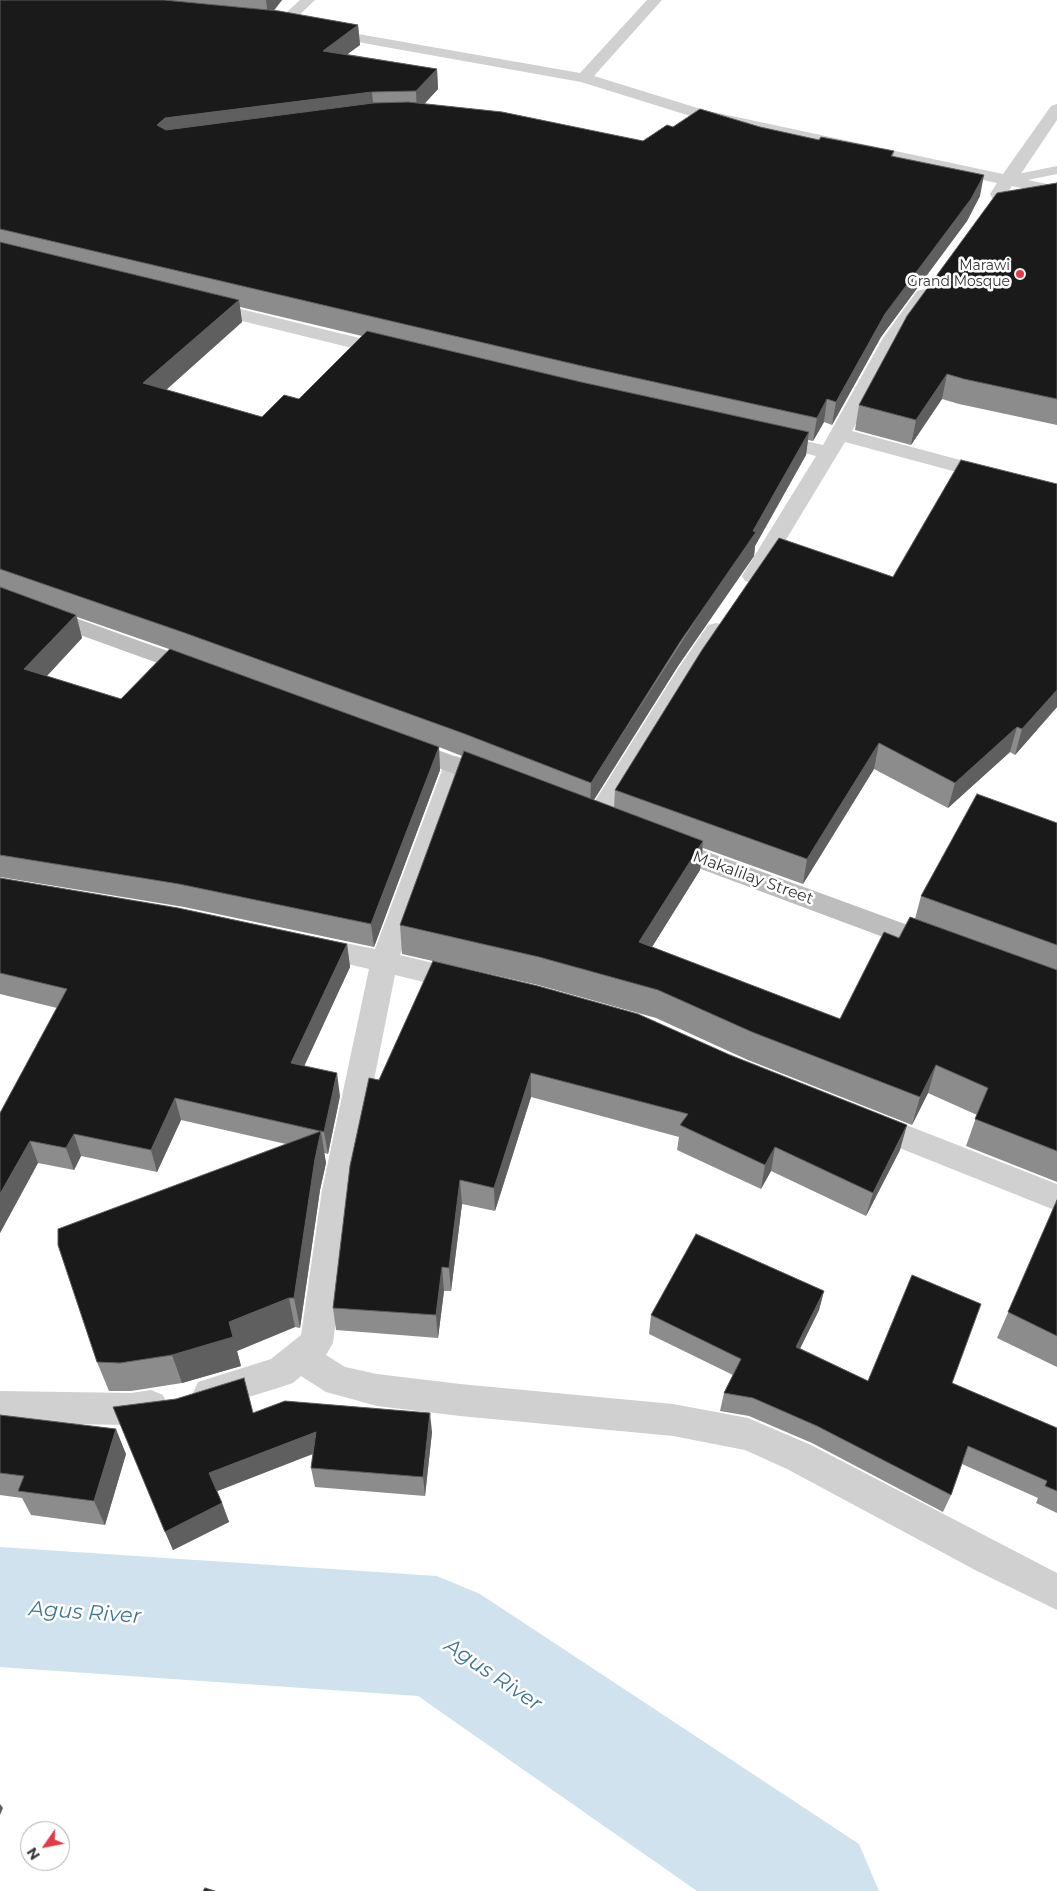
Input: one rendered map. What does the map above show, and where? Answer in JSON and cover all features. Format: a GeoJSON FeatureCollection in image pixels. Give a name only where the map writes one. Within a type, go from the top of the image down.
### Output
{"type":"FeatureCollection","features":[{"type":"Feature","properties":{"kind":"main road"},"geometry":{"type":"LineString","coordinates":[[0,598],[221,679]]}},
{"type":"Feature","properties":{"kind":"main road"},"geometry":{"type":"LineString","coordinates":[[381,737],[517,789]]}},
{"type":"Feature","properties":{"kind":"main road","name":"Makalilay Street"},"geometry":{"type":"LineString","coordinates":[[642,837],[956,953]]}},
{"type":"Feature","properties":{"kind":"street"},"geometry":{"type":"LineString","coordinates":[[281,24],[308,0]]}},
{"type":"Feature","properties":{"kind":"street"},"geometry":{"type":"LineString","coordinates":[[584,78],[656,0]]}},
{"type":"Feature","properties":{"kind":"street"},"geometry":{"type":"LineString","coordinates":[[264,23],[281,24],[584,78],[695,118],[1057,190]]}},
{"type":"Feature","properties":{"kind":"street"},"geometry":{"type":"LineString","coordinates":[[985,212],[1057,108]]}},
{"type":"Feature","properties":{"kind":"street"},"geometry":{"type":"LineString","coordinates":[[742,593],[768,554],[840,434],[892,338],[933,283]]}},
{"type":"Feature","properties":{"kind":"street"},"geometry":{"type":"LineString","coordinates":[[184,301],[407,355]]}},
{"type":"Feature","properties":{"kind":"street"},"geometry":{"type":"LineString","coordinates":[[840,434],[1057,494]]}},
{"type":"Feature","properties":{"kind":"street"},"geometry":{"type":"LineString","coordinates":[[752,435],[828,452]]}},
{"type":"Feature","properties":{"kind":"street"},"geometry":{"type":"LineString","coordinates":[[596,820],[688,672],[726,617]]}},
{"type":"Feature","properties":{"kind":"street"},"geometry":{"type":"LineString","coordinates":[[0,1407],[131,1409],[182,1401],[281,1372],[301,1357],[316,1342],[337,1190],[384,962],[456,765]]}},
{"type":"Feature","properties":{"kind":"street"},"geometry":{"type":"LineString","coordinates":[[289,942],[490,987]]}},
{"type":"Feature","properties":{"kind":"street"},"geometry":{"type":"LineString","coordinates":[[847,1114],[1057,1198]]}},
{"type":"Feature","properties":{"kind":"street"},"geometry":{"type":"LineString","coordinates":[[301,1357],[338,1381],[377,1390],[469,1401],[673,1420],[748,1434],[799,1457],[1057,1592]]}},
{"type":"Feature","properties":{"kind":"lane"},"geometry":{"type":"LineString","coordinates":[[1008,180],[1057,170]]}},
{"type":"Feature","properties":{"kind":"building"},"geometry":{"type":"Polygon","coordinates":[[[0,0],[164,0],[279,11],[358,25],[323,51],[437,69],[416,91],[372,92],[165,118],[157,125],[166,130],[373,103],[408,102],[502,112],[643,141],[667,125],[673,127],[700,109],[760,127],[819,140],[821,137],[894,151],[891,156],[984,175],[971,199],[885,314],[836,402],[827,399],[817,418],[582,366],[0,229],[0,0]]]}},
{"type":"Feature","properties":{"kind":"building"},"geometry":{"type":"Polygon","coordinates":[[[1057,183],[1057,399],[947,374],[916,420],[859,405],[907,316],[997,193],[1057,183]]]}},
{"type":"Feature","properties":{"kind":"building"},"geometry":{"type":"Polygon","coordinates":[[[0,242],[239,300],[143,383],[262,417],[284,395],[299,399],[367,331],[581,382],[809,432],[753,531],[756,532],[680,642],[591,783],[465,734],[185,633],[0,569],[0,242]]]}},
{"type":"Feature","properties":{"kind":"building"},"geometry":{"type":"Polygon","coordinates":[[[961,460],[1057,484],[1057,690],[1022,729],[1017,727],[955,783],[879,743],[807,859],[615,790],[702,650],[779,538],[893,577],[961,460]]]}},
{"type":"Feature","properties":{"kind":"building"},"geometry":{"type":"Polygon","coordinates":[[[0,587],[76,615],[24,669],[121,699],[170,649],[439,747],[371,924],[179,884],[0,855],[0,587]]]}},
{"type":"Feature","properties":{"kind":"building"},"geometry":{"type":"Polygon","coordinates":[[[464,751],[703,841],[639,942],[840,1019],[884,932],[899,938],[910,917],[1057,970],[1057,1151],[975,1119],[988,1088],[936,1065],[920,1097],[752,1032],[658,990],[539,957],[400,925],[464,751]]]}},
{"type":"Feature","properties":{"kind":"building"},"geometry":{"type":"Polygon","coordinates":[[[977,794],[1057,823],[1057,945],[921,896],[977,794]]]}},
{"type":"Feature","properties":{"kind":"building"},"geometry":{"type":"Polygon","coordinates":[[[0,878],[178,908],[347,944],[291,1063],[337,1073],[324,1132],[175,1098],[151,1150],[74,1134],[66,1148],[30,1141],[0,1194],[0,1113],[67,989],[0,973],[0,878]]]}},
{"type":"Feature","properties":{"kind":"building"},"geometry":{"type":"Polygon","coordinates":[[[433,961],[538,986],[638,1014],[730,1055],[907,1125],[873,1193],[775,1147],[765,1165],[680,1125],[688,1114],[531,1073],[494,1188],[460,1180],[449,1268],[442,1267],[436,1315],[333,1308],[350,1166],[369,1078],[379,1080],[433,961]]]}},
{"type":"Feature","properties":{"kind":"building"},"geometry":{"type":"Polygon","coordinates":[[[321,1131],[294,1298],[289,1298],[229,1322],[233,1337],[172,1355],[120,1363],[97,1362],[58,1245],[58,1229],[321,1131]]]}},
{"type":"Feature","properties":{"kind":"building"},"geometry":{"type":"Polygon","coordinates":[[[1057,1200],[1057,1336],[1008,1312],[1057,1200]]]}},
{"type":"Feature","properties":{"kind":"building"},"geometry":{"type":"Polygon","coordinates":[[[696,1234],[824,1291],[796,1347],[868,1381],[912,1275],[981,1304],[952,1383],[1057,1428],[1057,1491],[1045,1486],[1047,1481],[968,1446],[951,1495],[817,1426],[753,1398],[724,1393],[741,1359],[651,1315],[696,1234]]]}},
{"type":"Feature","properties":{"kind":"building"},"geometry":{"type":"Polygon","coordinates":[[[244,1378],[253,1413],[285,1401],[430,1413],[423,1477],[311,1468],[316,1432],[209,1473],[222,1503],[165,1532],[113,1407],[176,1399],[244,1378]]]}},
{"type":"Feature","properties":{"kind":"building"},"geometry":{"type":"Polygon","coordinates":[[[0,1415],[116,1429],[94,1501],[18,1491],[24,1476],[0,1473],[0,1415]]]}},
{"type":"Feature","properties":{"kind":"building"},"geometry":{"type":"Polygon","coordinates":[[[205,1888],[215,1891],[203,1891],[205,1888]]]}},
{"type":"Feature","properties":{"kind":"waterway","name":"Agus River"},"geometry":{"type":"LineString","coordinates":[[0,1607],[437,1637],[812,1891]]}},
{"type":"Feature","properties":{"kind":"place","name":"Marawi Grand Mosque"},"geometry":{"type":"Point","coordinates":[1020,274]}}]}
